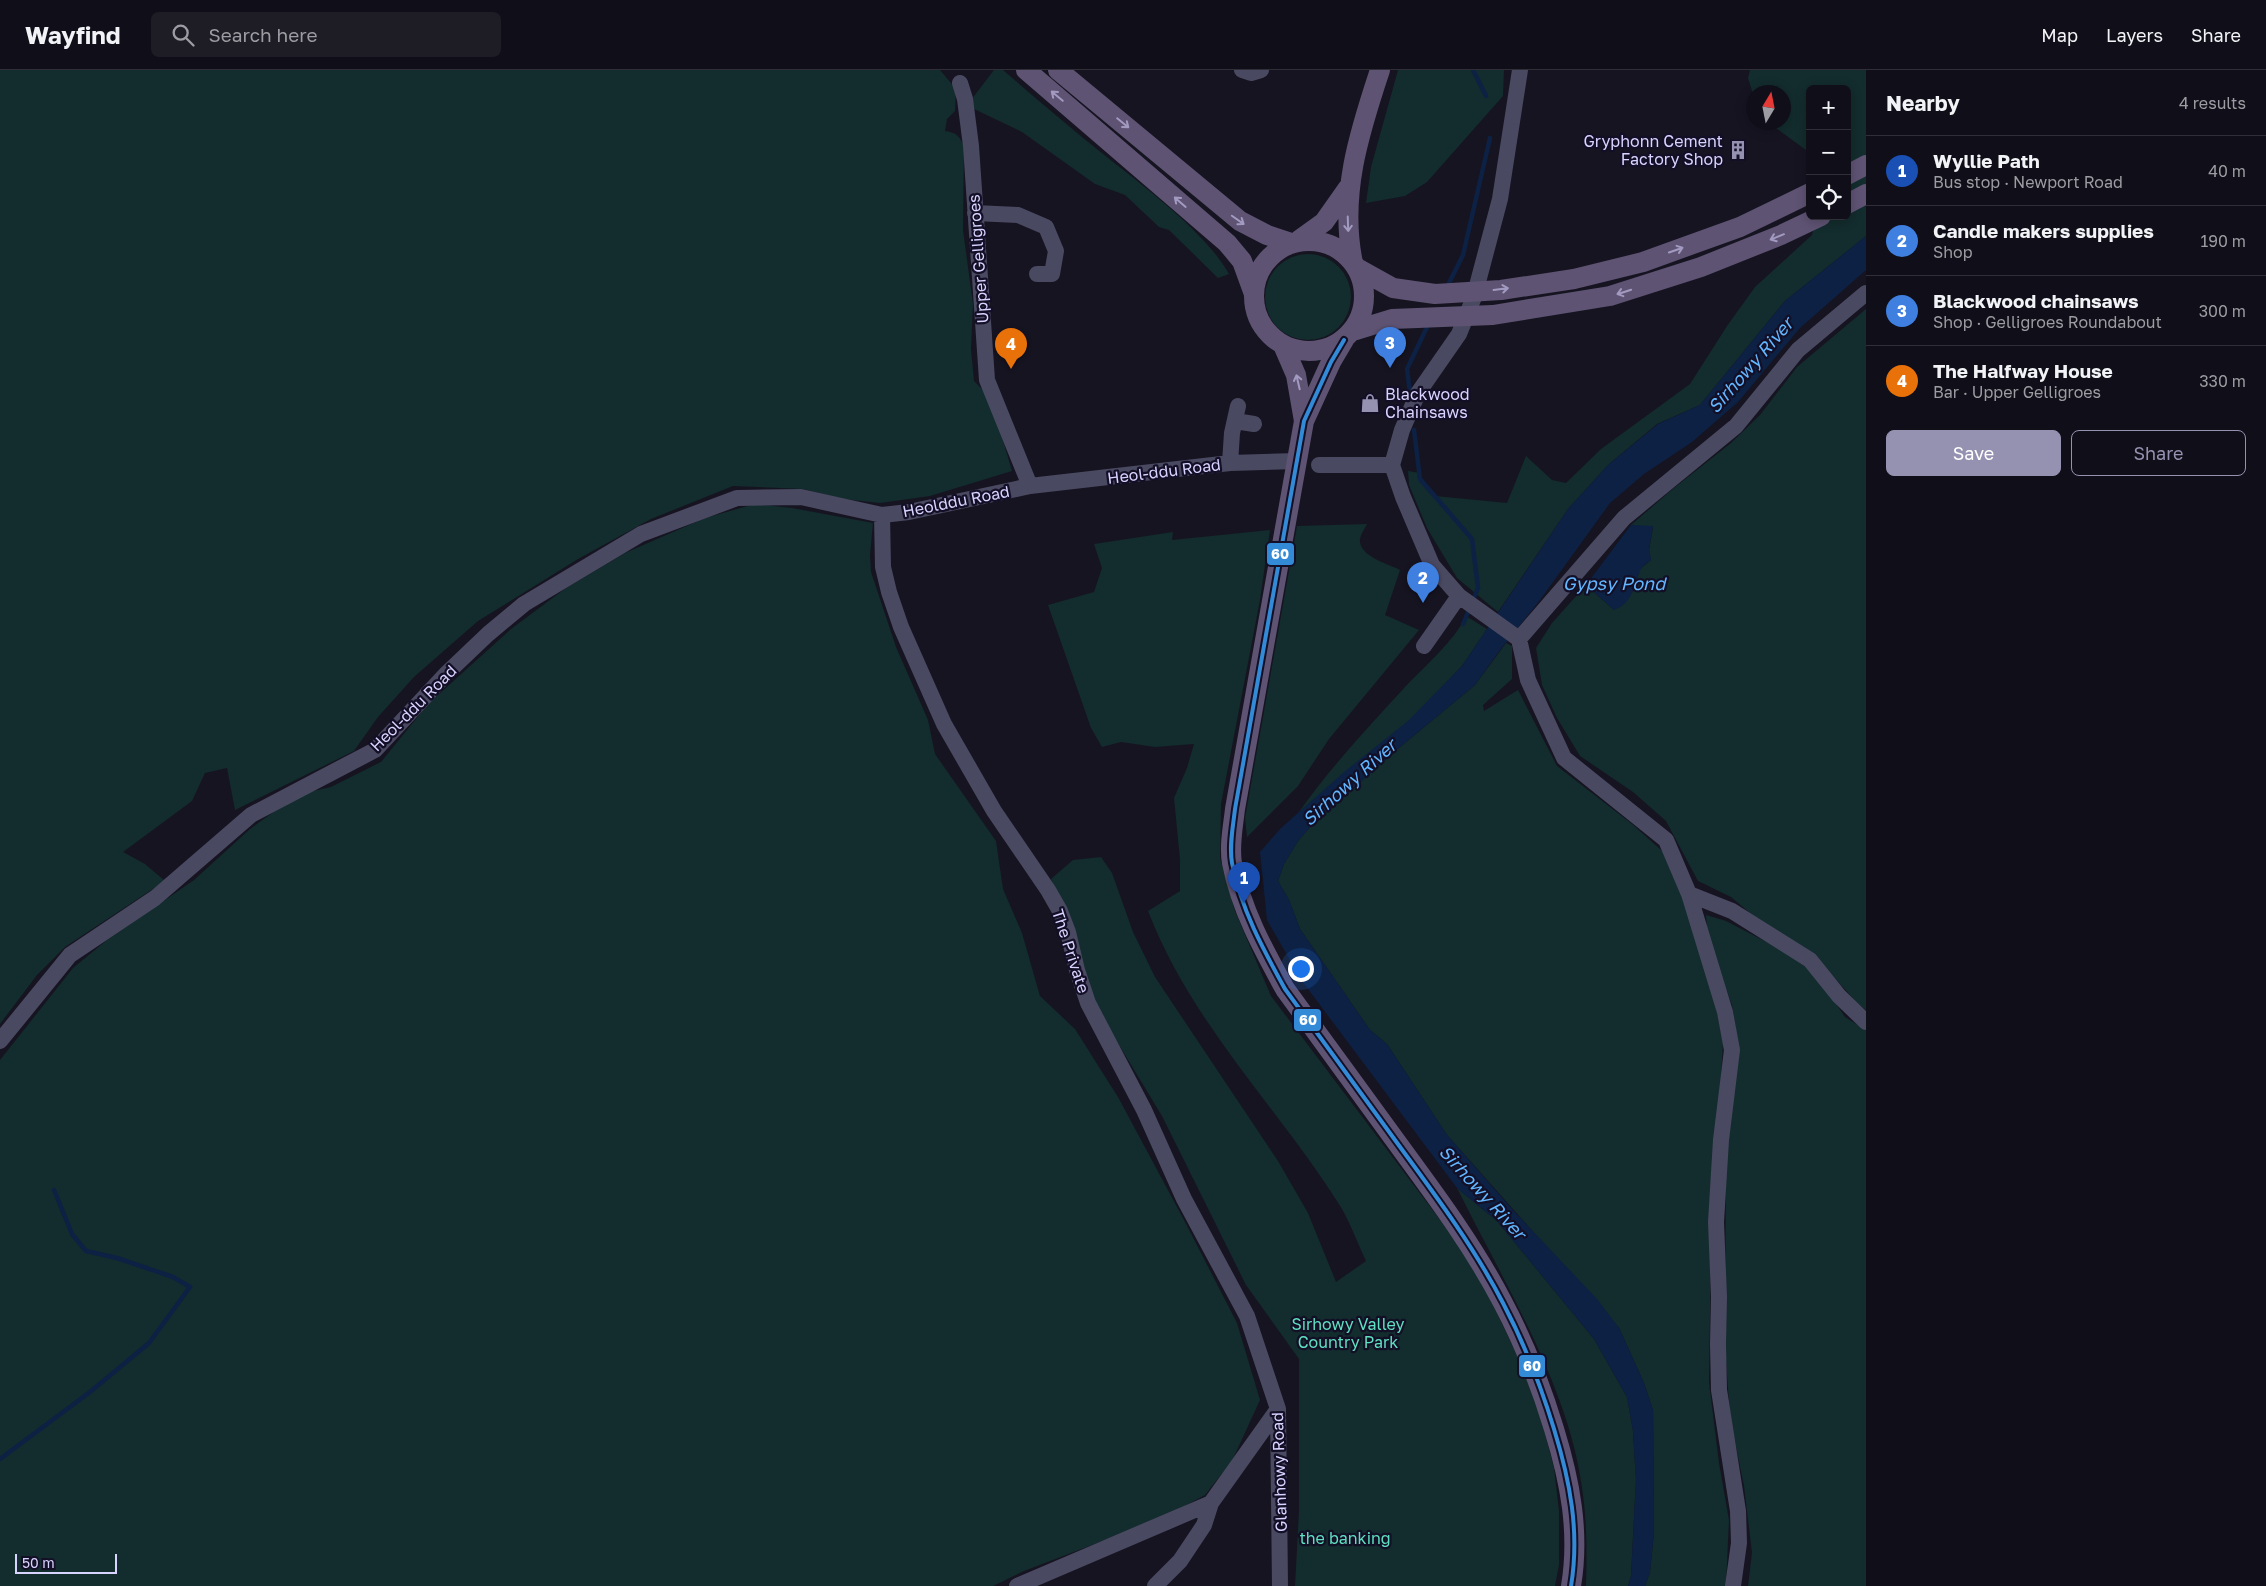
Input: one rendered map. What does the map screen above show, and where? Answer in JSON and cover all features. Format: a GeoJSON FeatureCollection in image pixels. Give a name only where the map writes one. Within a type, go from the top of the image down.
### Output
{"type":"FeatureCollection","features":[{"type":"Feature","properties":{"kind":"main road"},"geometry":{"type":"LineString","coordinates":[[1026,70],[1227,243],[1242,262],[1254,294],[1256,312],[1262,326],[1283,346],[1308,352],[1328,348],[1348,335],[1392,319],[1514,313],[1610,296],[1701,267],[1781,235],[1813,220]]}},
{"type":"Feature","properties":{"kind":"main road"},"geometry":{"type":"LineString","coordinates":[[1058,70],[1240,221],[1265,234],[1295,241],[1316,241],[1333,246],[1355,265],[1393,288],[1435,294],[1492,291],[1574,279],[1643,262],[1740,228],[1806,195]]}},
{"type":"Feature","properties":{"kind":"main road"},"geometry":{"type":"LineString","coordinates":[[1380,70],[1362,129],[1349,186],[1348,231],[1355,265],[1363,282],[1363,305],[1348,335],[1331,362],[1304,422],[1246,742],[1232,832],[1232,862],[1246,911],[1263,950],[1285,989],[1449,1215],[1479,1259],[1508,1312],[1547,1407],[1567,1472],[1574,1522],[1574,1566],[1571,1586]]}},
{"type":"Feature","properties":{"kind":"main road"},"geometry":{"type":"LineString","coordinates":[[1851,173],[1866,165]]}},
{"type":"Feature","properties":{"kind":"main road"},"geometry":{"type":"LineString","coordinates":[[1254,294],[1261,268],[1274,253],[1324,222],[1349,186]]}},
{"type":"Feature","properties":{"kind":"main road"},"geometry":{"type":"LineString","coordinates":[[1851,202],[1866,194]]}},
{"type":"Feature","properties":{"kind":"main road"},"geometry":{"type":"LineString","coordinates":[[1283,346],[1299,383],[1304,422]]}},
{"type":"Feature","properties":{"kind":"street"},"geometry":{"type":"LineString","coordinates":[[1242,70],[1251,73],[1262,70]]}},
{"type":"Feature","properties":{"kind":"street"},"geometry":{"type":"LineString","coordinates":[[1520,70],[1500,199],[1474,297],[1459,334],[1418,393],[1402,430],[1392,465],[1403,497],[1432,565],[1461,598],[1519,639],[1528,680],[1564,758],[1666,840],[1689,894],[1725,1012],[1732,1050],[1722,1140],[1716,1222],[1720,1297],[1719,1390],[1738,1511],[1739,1543],[1733,1586]]}},
{"type":"Feature","properties":{"kind":"street","name":"Upper Gelligroes"},"geometry":{"type":"LineString","coordinates":[[960,84],[965,99],[971,146],[987,380],[1030,486]]}},
{"type":"Feature","properties":{"kind":"street"},"geometry":{"type":"LineString","coordinates":[[975,213],[1018,216],[1046,227],[1056,250],[1052,274],[1037,274]]}},
{"type":"Feature","properties":{"kind":"street"},"geometry":{"type":"LineString","coordinates":[[1519,639],[1624,518],[1662,484],[1736,426],[1798,350],[1866,293]]}},
{"type":"Feature","properties":{"kind":"street"},"geometry":{"type":"LineString","coordinates":[[1230,463],[1232,433],[1237,414],[1254,424]]}},
{"type":"Feature","properties":{"kind":"street","name":"Heol-ddu Road"},"geometry":{"type":"LineString","coordinates":[[1030,486],[1230,463],[1297,461]]}},
{"type":"Feature","properties":{"kind":"street"},"geometry":{"type":"LineString","coordinates":[[1319,465],[1392,465]]}},
{"type":"Feature","properties":{"kind":"street","name":"Heolddu Road"},"geometry":{"type":"LineString","coordinates":[[882,514],[909,512],[1030,486]]}},
{"type":"Feature","properties":{"kind":"street","name":"Heol-ddu Road"},"geometry":{"type":"LineString","coordinates":[[0,1041],[70,955],[155,898],[187,873],[223,836],[251,815],[374,750],[447,673],[524,604],[641,534],[736,498],[801,497],[882,514]]}},
{"type":"Feature","properties":{"kind":"street","name":"The Private"},"geometry":{"type":"LineString","coordinates":[[882,514],[883,567],[889,592],[901,627],[944,724],[994,811],[1048,890],[1060,911],[1068,932],[1077,970],[1088,1003],[1144,1110],[1184,1199],[1247,1316],[1264,1360]]}},
{"type":"Feature","properties":{"kind":"street"},"geometry":{"type":"LineString","coordinates":[[1424,646],[1461,598]]}},
{"type":"Feature","properties":{"kind":"street"},"geometry":{"type":"LineString","coordinates":[[1689,894],[1732,911],[1810,960],[1839,996],[1866,1022]]}},
{"type":"Feature","properties":{"kind":"street","name":"Glanhowy Road"},"geometry":{"type":"LineString","coordinates":[[1264,1360],[1278,1409],[1280,1586]]}},
{"type":"Feature","properties":{"kind":"street"},"geometry":{"type":"LineString","coordinates":[[1155,1586],[1180,1561],[1204,1524],[1211,1503],[1278,1409]]}},
{"type":"Feature","properties":{"kind":"street"},"geometry":{"type":"LineString","coordinates":[[1017,1586],[1211,1503]]}},
{"type":"Feature","properties":{"kind":"green space"},"geometry":{"type":"Polygon","coordinates":[[[0,70],[940,70],[956,89],[955,111],[947,119],[945,131],[958,136],[964,147],[963,230],[973,304],[971,349],[974,381],[986,393],[995,413],[1012,471],[930,496],[880,503],[843,499],[803,489],[733,486],[651,519],[578,559],[478,621],[414,677],[378,717],[354,751],[235,810],[227,768],[205,773],[192,801],[123,852],[145,864],[165,881],[65,947],[37,975],[0,1024],[0,70]]]}},
{"type":"Feature","properties":{"kind":"green space"},"geometry":{"type":"Polygon","coordinates":[[[994,70],[1003,70],[1174,212],[1206,243],[1219,258],[1229,274],[1218,278],[1169,230],[1159,227],[1125,195],[1095,184],[1022,132],[972,108],[971,100],[994,70]]]}},
{"type":"Feature","properties":{"kind":"green space"},"geometry":{"type":"Polygon","coordinates":[[[1398,70],[1504,70],[1503,96],[1427,182],[1405,196],[1366,203],[1371,167],[1398,70]]]}},
{"type":"Feature","properties":{"kind":"green space"},"geometry":{"type":"Polygon","coordinates":[[[1750,70],[1866,70],[1866,236],[1785,301],[1700,405],[1657,424],[1608,465],[1568,509],[1498,612],[1457,578],[1427,528],[1409,485],[1408,471],[1420,473],[1420,479],[1435,496],[1507,503],[1526,456],[1552,480],[1566,483],[1601,449],[1690,384],[1727,326],[1755,287],[1812,235],[1816,220],[1851,220],[1851,85],[1806,85],[1806,150],[1779,130],[1791,130],[1791,85],[1750,85],[1748,78],[1750,70]]]}},
{"type":"Feature","properties":{"kind":"green space"},"geometry":{"type":"Polygon","coordinates":[[[1308,254],[1332,261],[1344,273],[1351,297],[1344,321],[1332,333],[1308,340],[1284,333],[1272,321],[1265,297],[1272,273],[1284,261],[1308,254]]]}},
{"type":"Feature","properties":{"kind":"green space"},"geometry":{"type":"Polygon","coordinates":[[[1866,309],[1866,1010],[1859,1005],[1812,953],[1763,924],[1731,897],[1698,881],[1666,821],[1633,792],[1580,756],[1557,718],[1542,685],[1536,648],[1552,623],[1586,585],[1614,610],[1634,590],[1640,569],[1651,560],[1649,550],[1653,527],[1631,525],[1731,443],[1760,415],[1797,367],[1866,309]]]}},
{"type":"Feature","properties":{"kind":"green space"},"geometry":{"type":"Polygon","coordinates":[[[755,504],[792,508],[873,523],[870,555],[871,572],[896,647],[928,720],[935,754],[996,841],[1003,889],[1022,933],[1040,996],[1075,1029],[1118,1097],[1237,1323],[1260,1400],[1232,1461],[1205,1495],[1160,1519],[1024,1571],[993,1586],[0,1586],[0,1060],[73,968],[107,940],[194,880],[250,829],[286,803],[313,791],[331,787],[381,762],[429,703],[511,629],[566,588],[625,553],[705,518],[755,504]]]}},
{"type":"Feature","properties":{"kind":"green space"},"geometry":{"type":"Polygon","coordinates":[[[1367,524],[1360,539],[1364,550],[1375,559],[1400,570],[1385,615],[1419,630],[1329,739],[1298,786],[1247,837],[1245,818],[1297,526],[1367,524]]]}},
{"type":"Feature","properties":{"kind":"green space"},"geometry":{"type":"Polygon","coordinates":[[[1270,530],[1260,600],[1221,804],[1220,858],[1235,911],[1271,996],[1459,1245],[1488,1294],[1514,1349],[1538,1406],[1554,1468],[1559,1511],[1559,1565],[1555,1586],[1295,1586],[1299,1511],[1299,1359],[1246,1285],[1162,1116],[1093,1002],[1074,937],[1051,879],[1073,860],[1101,857],[1112,873],[1133,932],[1155,977],[1278,1161],[1308,1213],[1336,1282],[1366,1261],[1342,1209],[1212,1029],[1188,991],[1166,952],[1148,911],[1180,891],[1180,860],[1174,798],[1187,768],[1194,744],[1155,747],[1121,742],[1102,747],[1091,728],[1048,605],[1094,592],[1102,568],[1094,544],[1173,532],[1172,540],[1270,530]]]}},
{"type":"Feature","properties":{"kind":"green space"},"geometry":{"type":"Polygon","coordinates":[[[1466,616],[1487,629],[1462,666],[1409,721],[1299,812],[1350,748],[1447,644],[1466,616]]]}},
{"type":"Feature","properties":{"kind":"green space"},"geometry":{"type":"Polygon","coordinates":[[[1506,643],[1512,646],[1512,679],[1483,705],[1484,711],[1518,690],[1557,766],[1632,824],[1669,857],[1714,996],[1723,1043],[1711,1247],[1709,1382],[1719,1463],[1729,1520],[1726,1586],[1645,1586],[1650,1572],[1654,1532],[1653,1410],[1644,1383],[1619,1328],[1447,1135],[1387,1044],[1370,1030],[1300,929],[1289,900],[1278,881],[1284,864],[1298,841],[1311,826],[1394,752],[1475,685],[1506,643]]]}},
{"type":"Feature","properties":{"kind":"green space"},"geometry":{"type":"Polygon","coordinates":[[[1706,915],[1726,921],[1799,959],[1816,974],[1845,1017],[1866,1030],[1866,1586],[1748,1586],[1752,1553],[1744,1486],[1730,1417],[1725,1345],[1726,1144],[1738,1041],[1732,1005],[1708,940],[1706,915]]]}},
{"type":"Feature","properties":{"kind":"green space"},"geometry":{"type":"Polygon","coordinates":[[[1457,1188],[1497,1221],[1594,1339],[1627,1397],[1633,1431],[1636,1480],[1631,1576],[1628,1586],[1586,1586],[1584,1500],[1575,1450],[1563,1411],[1532,1334],[1457,1188]]]}},
{"type":"Feature","properties":{"kind":"water","name":"Sirhowy River"},"geometry":{"type":"Polygon","coordinates":[[[1866,236],[1866,270],[1800,328],[1738,402],[1692,442],[1644,474],[1610,503],[1540,600],[1475,685],[1394,752],[1311,826],[1298,841],[1284,864],[1278,881],[1289,900],[1300,929],[1370,1030],[1387,1044],[1447,1135],[1511,1208],[1597,1299],[1619,1328],[1644,1383],[1653,1410],[1654,1532],[1650,1572],[1645,1586],[1628,1586],[1631,1576],[1636,1480],[1633,1431],[1627,1397],[1594,1339],[1497,1221],[1457,1188],[1302,981],[1267,920],[1260,852],[1280,829],[1344,772],[1408,721],[1462,666],[1568,509],[1608,465],[1658,424],[1700,405],[1785,301],[1866,236]]]}},
{"type":"Feature","properties":{"kind":"water","name":"Gypsy Pond"},"geometry":{"type":"Polygon","coordinates":[[[1631,525],[1653,526],[1649,549],[1651,560],[1641,569],[1629,599],[1614,610],[1586,585],[1631,525]]]}},
{"type":"Feature","properties":{"kind":"waterway"},"geometry":{"type":"LineString","coordinates":[[1473,70],[1486,96]]}},
{"type":"Feature","properties":{"kind":"waterway"},"geometry":{"type":"LineString","coordinates":[[1447,287],[1463,255],[1490,138]]}},
{"type":"Feature","properties":{"kind":"waterway"},"geometry":{"type":"LineString","coordinates":[[1410,393],[1407,369],[1429,323]]}},
{"type":"Feature","properties":{"kind":"waterway"},"geometry":{"type":"LineString","coordinates":[[1414,430],[1420,479],[1472,539],[1478,588],[1463,624]]}},
{"type":"Feature","properties":{"kind":"waterway"},"geometry":{"type":"LineString","coordinates":[[0,1459],[90,1392],[149,1343],[190,1287],[173,1277],[117,1258],[86,1251],[72,1234],[54,1190]]}},
{"type":"Feature","properties":{"kind":"transit line","name":"60"},"geometry":{"type":"LineString","coordinates":[[1344,340],[1331,362],[1304,421],[1235,809],[1231,843],[1232,863],[1247,913],[1285,989],[1456,1225],[1481,1263],[1518,1334],[1532,1365],[1549,1413],[1569,1487],[1574,1526],[1574,1566],[1571,1586]]}},
{"type":"Feature","properties":{"kind":"place","name":"Gryphonn Cement Factory Shop"},"geometry":{"type":"Point","coordinates":[1738,150]}},
{"type":"Feature","properties":{"kind":"place","name":"Blackwood chainsaws"},"geometry":{"type":"Point","coordinates":[1390,368]}},
{"type":"Feature","properties":{"kind":"place","name":"The Halfway House"},"geometry":{"type":"Point","coordinates":[1011,369]}},
{"type":"Feature","properties":{"kind":"place","name":"Blackwood Chainsaws"},"geometry":{"type":"Point","coordinates":[1370,403]}},
{"type":"Feature","properties":{"kind":"place","name":"Candle makers supplies"},"geometry":{"type":"Point","coordinates":[1423,603]}},
{"type":"Feature","properties":{"kind":"place","name":"Wyllie Path"},"geometry":{"type":"Point","coordinates":[1244,903]}},
{"type":"Feature","properties":{"kind":"park label","name":"Sirhowy Valley Country Park"},"geometry":{"type":"Point","coordinates":[1348,1333]}},
{"type":"Feature","properties":{"kind":"park label","name":"the banking"},"geometry":{"type":"Point","coordinates":[1345,1538]}}]}
